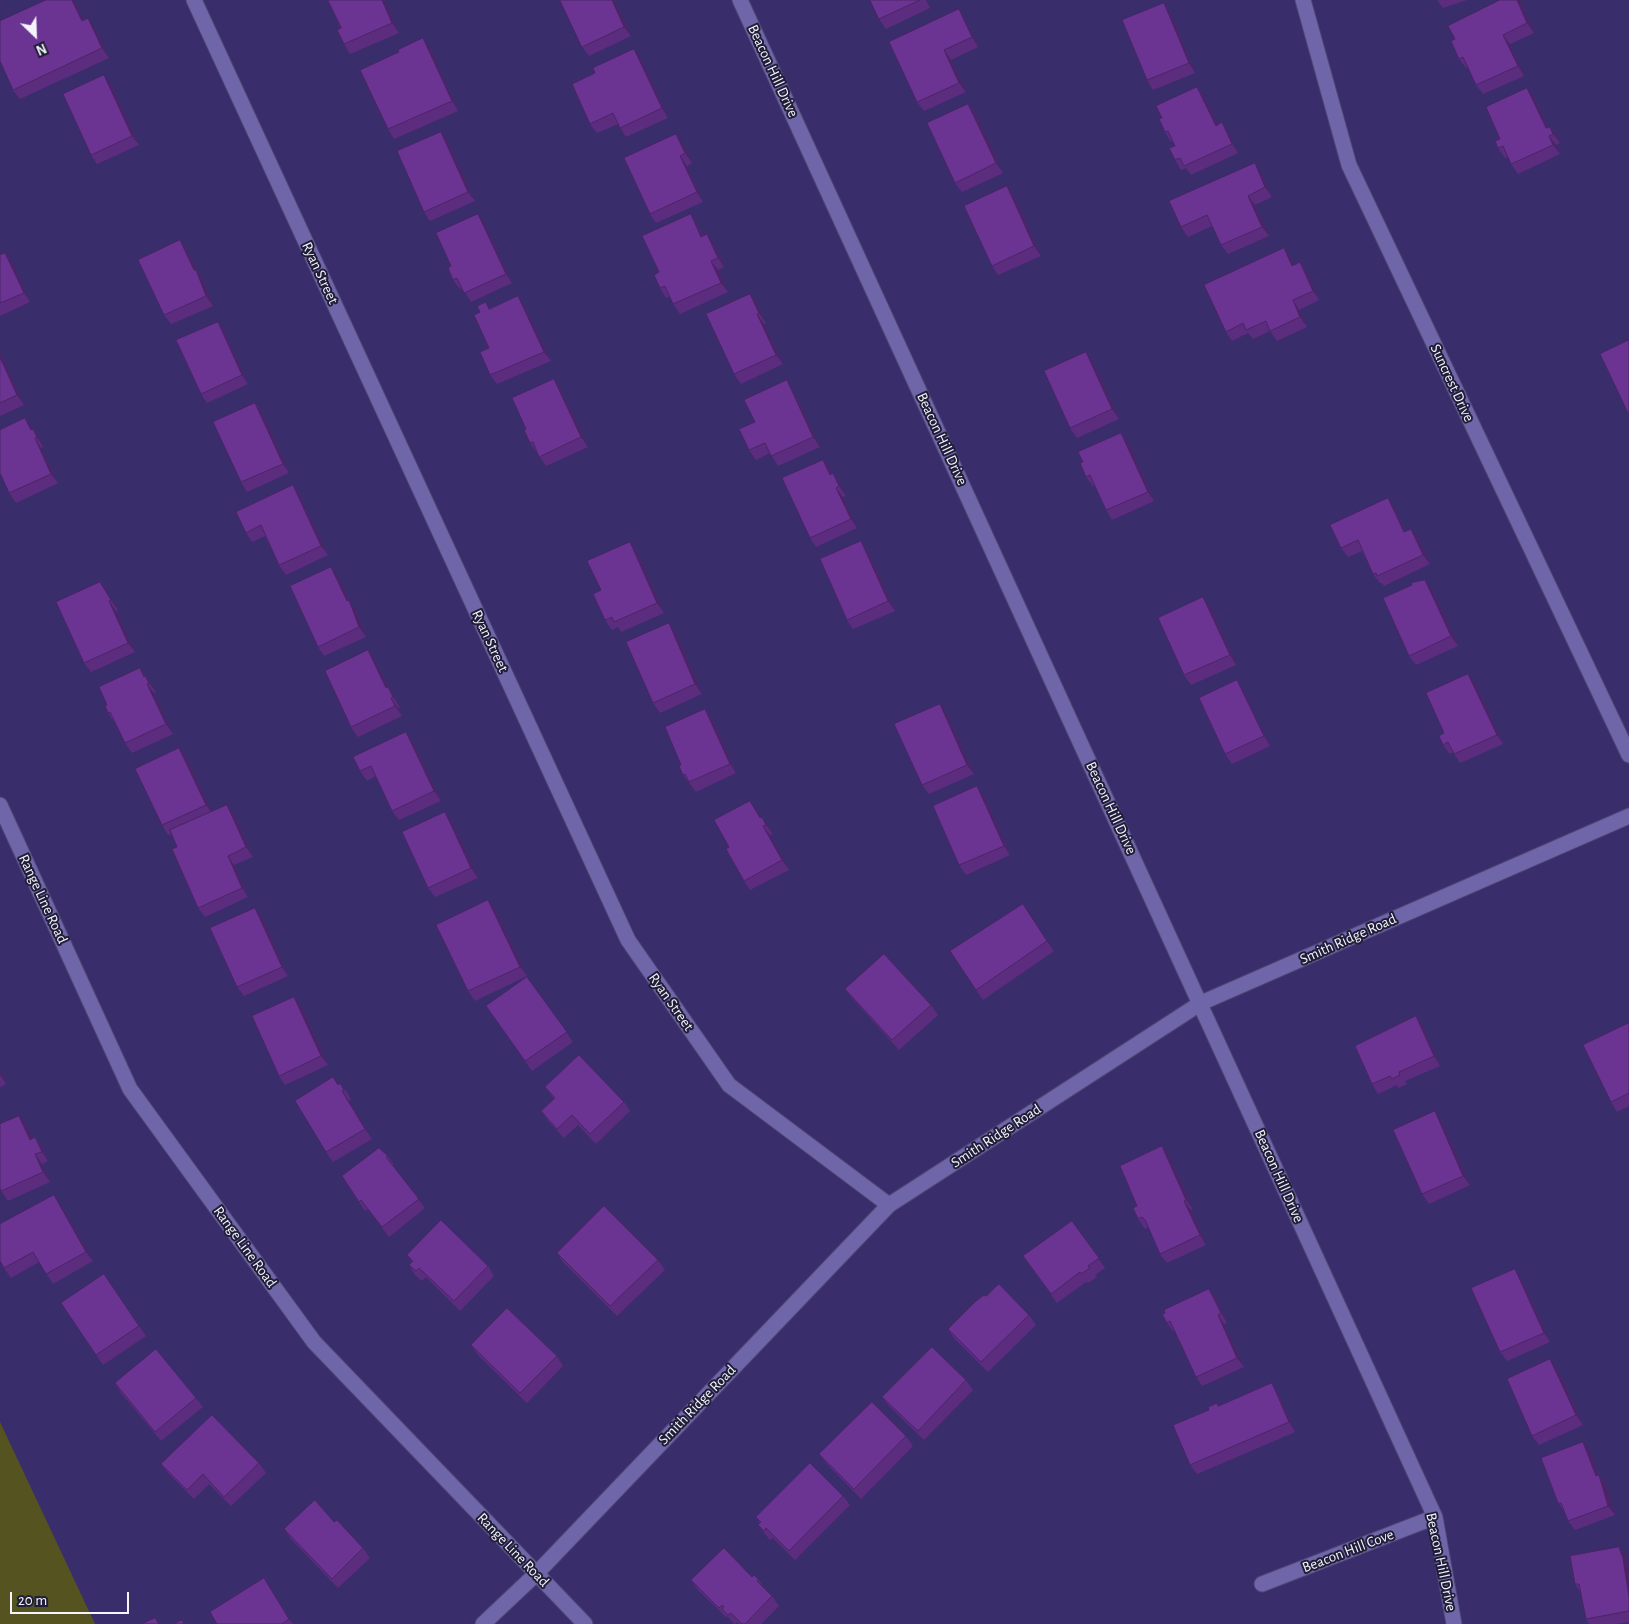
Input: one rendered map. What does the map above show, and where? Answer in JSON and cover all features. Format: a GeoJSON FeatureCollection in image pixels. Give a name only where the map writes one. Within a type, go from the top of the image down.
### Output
{"type":"FeatureCollection","features":[{"type":"Feature","properties":{"kind":"street","name":"Ryan Street"},"geometry":{"type":"LineString","coordinates":[[194,0],[628,940],[730,1085],[888,1205]]}},
{"type":"Feature","properties":{"kind":"street","name":"Beacon Hill Drive"},"geometry":{"type":"LineString","coordinates":[[740,0],[1435,1517],[1454,1624]]}},
{"type":"Feature","properties":{"kind":"street","name":"Suncrest Drive"},"geometry":{"type":"LineString","coordinates":[[1303,0],[1349,165],[1629,755]]}},
{"type":"Feature","properties":{"kind":"street","name":"Range Line Road"},"geometry":{"type":"LineString","coordinates":[[0,805],[130,1089],[314,1342],[585,1624]]}},
{"type":"Feature","properties":{"kind":"street","name":"Smith Ridge Road"},"geometry":{"type":"LineString","coordinates":[[483,1624],[536,1574],[888,1205],[1200,1003],[1629,816]]}},
{"type":"Feature","properties":{"kind":"street","name":"Beacon Hill Cove"},"geometry":{"type":"LineString","coordinates":[[1262,1584],[1435,1517]]}},
{"type":"Feature","properties":{"kind":"shaded area"},"geometry":{"type":"Polygon","coordinates":[[[0,1422],[95,1624],[0,1624],[0,1422]]]}},
{"type":"Feature","properties":{"kind":"building"},"geometry":{"type":"Polygon","coordinates":[[[46,0],[72,0],[82,21],[88,18],[102,48],[13,90],[0,61],[0,21],[46,0]]]}},
{"type":"Feature","properties":{"kind":"building"},"geometry":{"type":"Polygon","coordinates":[[[328,0],[382,0],[392,23],[344,44],[337,30],[341,28],[328,0]]]}},
{"type":"Feature","properties":{"kind":"building"},"geometry":{"type":"Polygon","coordinates":[[[560,0],[612,0],[624,27],[582,47],[560,0]]]}},
{"type":"Feature","properties":{"kind":"building"},"geometry":{"type":"Polygon","coordinates":[[[870,0],[920,0],[879,19],[870,0]]]}},
{"type":"Feature","properties":{"kind":"building"},"geometry":{"type":"Polygon","coordinates":[[[1500,0],[1517,0],[1527,23],[1503,35],[1518,66],[1476,85],[1463,57],[1459,59],[1451,41],[1455,39],[1448,26],[1500,0]]]}},
{"type":"Feature","properties":{"kind":"building"},"geometry":{"type":"Polygon","coordinates":[[[1164,3],[1189,63],[1147,80],[1122,20],[1164,3]]]}},
{"type":"Feature","properties":{"kind":"building"},"geometry":{"type":"Polygon","coordinates":[[[959,9],[972,37],[944,50],[959,83],[917,102],[889,42],[959,9]]]}},
{"type":"Feature","properties":{"kind":"building"},"geometry":{"type":"Polygon","coordinates":[[[423,38],[452,101],[388,129],[360,70],[399,52],[398,50],[423,38]]]}},
{"type":"Feature","properties":{"kind":"building"},"geometry":{"type":"Polygon","coordinates":[[[634,49],[662,108],[620,128],[613,113],[590,124],[572,84],[595,73],[593,68],[634,49]]]}},
{"type":"Feature","properties":{"kind":"building"},"geometry":{"type":"Polygon","coordinates":[[[104,75],[132,136],[91,155],[63,94],[104,75]]]}},
{"type":"Feature","properties":{"kind":"building"},"geometry":{"type":"Polygon","coordinates":[[[1197,87],[1216,126],[1222,122],[1232,144],[1184,166],[1180,158],[1175,160],[1169,148],[1175,146],[1168,131],[1165,132],[1159,119],[1162,118],[1156,106],[1197,87]]]}},
{"type":"Feature","properties":{"kind":"building"},"geometry":{"type":"Polygon","coordinates":[[[1527,88],[1546,128],[1550,127],[1553,134],[1549,136],[1553,145],[1511,164],[1503,146],[1498,148],[1495,141],[1500,139],[1486,107],[1527,88]]]}},
{"type":"Feature","properties":{"kind":"building"},"geometry":{"type":"Polygon","coordinates":[[[968,104],[996,163],[955,183],[927,123],[968,104]]]}},
{"type":"Feature","properties":{"kind":"building"},"geometry":{"type":"Polygon","coordinates":[[[441,132],[468,192],[424,212],[397,151],[441,132]]]}},
{"type":"Feature","properties":{"kind":"building"},"geometry":{"type":"Polygon","coordinates":[[[676,134],[685,153],[680,156],[697,192],[650,214],[624,158],[676,134]]]}},
{"type":"Feature","properties":{"kind":"building"},"geometry":{"type":"Polygon","coordinates":[[[1255,163],[1265,187],[1248,196],[1262,227],[1221,245],[1207,215],[1181,227],[1169,201],[1255,163]]]}},
{"type":"Feature","properties":{"kind":"building"},"geometry":{"type":"Polygon","coordinates":[[[1007,186],[1034,246],[992,266],[964,206],[1007,186]]]}},
{"type":"Feature","properties":{"kind":"building"},"geometry":{"type":"Polygon","coordinates":[[[478,214],[506,274],[464,293],[457,278],[453,280],[448,268],[451,266],[436,233],[478,214]]]}},
{"type":"Feature","properties":{"kind":"building"},"geometry":{"type":"Polygon","coordinates":[[[691,214],[701,237],[707,234],[718,258],[711,261],[721,283],[673,304],[665,286],[660,288],[654,275],[659,272],[642,236],[691,214]]]}},
{"type":"Feature","properties":{"kind":"building"},"geometry":{"type":"Polygon","coordinates":[[[180,240],[194,270],[196,270],[206,296],[164,315],[138,260],[180,240]]]}},
{"type":"Feature","properties":{"kind":"building"},"geometry":{"type":"Polygon","coordinates":[[[1284,248],[1292,266],[1300,262],[1313,291],[1293,300],[1300,317],[1270,331],[1266,321],[1246,330],[1243,323],[1226,332],[1204,285],[1284,248]]]}},
{"type":"Feature","properties":{"kind":"building"},"geometry":{"type":"Polygon","coordinates":[[[5,253],[24,293],[0,303],[0,255],[5,253]]]}},
{"type":"Feature","properties":{"kind":"building"},"geometry":{"type":"Polygon","coordinates":[[[750,294],[776,355],[734,374],[706,314],[750,294]]]}},
{"type":"Feature","properties":{"kind":"building"},"geometry":{"type":"Polygon","coordinates":[[[518,296],[544,352],[490,375],[480,352],[489,348],[474,315],[480,312],[477,306],[486,302],[489,309],[518,296]]]}},
{"type":"Feature","properties":{"kind":"building"},"geometry":{"type":"Polygon","coordinates":[[[218,322],[242,375],[201,394],[176,340],[218,322]]]}},
{"type":"Feature","properties":{"kind":"building"},"geometry":{"type":"Polygon","coordinates":[[[1629,340],[1629,412],[1628,413],[1600,354],[1629,340]]]}},
{"type":"Feature","properties":{"kind":"building"},"geometry":{"type":"Polygon","coordinates":[[[1086,352],[1112,409],[1070,428],[1044,371],[1086,352]]]}},
{"type":"Feature","properties":{"kind":"building"},"geometry":{"type":"Polygon","coordinates":[[[0,357],[17,395],[0,403],[0,357]]]}},
{"type":"Feature","properties":{"kind":"building"},"geometry":{"type":"Polygon","coordinates":[[[554,379],[581,437],[539,457],[533,442],[530,443],[524,430],[526,429],[512,398],[554,379]]]}},
{"type":"Feature","properties":{"kind":"building"},"geometry":{"type":"Polygon","coordinates":[[[787,380],[813,437],[771,456],[765,443],[749,450],[739,429],[755,422],[744,400],[787,380]]]}},
{"type":"Feature","properties":{"kind":"building"},"geometry":{"type":"Polygon","coordinates":[[[255,403],[283,464],[241,482],[213,422],[255,403]]]}},
{"type":"Feature","properties":{"kind":"building"},"geometry":{"type":"Polygon","coordinates":[[[25,418],[37,437],[35,438],[51,474],[9,493],[0,473],[0,430],[25,418]]]}},
{"type":"Feature","properties":{"kind":"building"},"geometry":{"type":"Polygon","coordinates":[[[1121,433],[1148,492],[1106,510],[1090,475],[1086,477],[1080,463],[1083,462],[1078,452],[1121,433]]]}},
{"type":"Feature","properties":{"kind":"building"},"geometry":{"type":"Polygon","coordinates":[[[823,460],[830,475],[833,473],[839,486],[836,488],[851,519],[810,538],[782,478],[823,460]]]}},
{"type":"Feature","properties":{"kind":"building"},"geometry":{"type":"Polygon","coordinates":[[[293,485],[321,546],[279,565],[261,525],[246,533],[236,512],[293,485]]]}},
{"type":"Feature","properties":{"kind":"building"},"geometry":{"type":"Polygon","coordinates":[[[1388,498],[1404,532],[1411,529],[1423,555],[1377,576],[1376,573],[1373,574],[1358,540],[1341,548],[1330,525],[1388,498]]]}},
{"type":"Feature","properties":{"kind":"building"},"geometry":{"type":"Polygon","coordinates":[[[861,541],[888,601],[847,620],[820,559],[861,541]]]}},
{"type":"Feature","properties":{"kind":"building"},"geometry":{"type":"Polygon","coordinates":[[[630,542],[657,603],[614,622],[612,617],[605,620],[593,594],[601,590],[587,561],[630,542]]]}},
{"type":"Feature","properties":{"kind":"building"},"geometry":{"type":"Polygon","coordinates":[[[331,567],[347,601],[349,600],[359,627],[318,647],[290,586],[331,567]]]}},
{"type":"Feature","properties":{"kind":"building"},"geometry":{"type":"Polygon","coordinates":[[[1425,580],[1451,636],[1409,656],[1383,598],[1412,585],[1411,583],[1425,580]]]}},
{"type":"Feature","properties":{"kind":"building"},"geometry":{"type":"Polygon","coordinates":[[[100,582],[111,600],[109,601],[128,643],[84,663],[56,602],[100,582]]]}},
{"type":"Feature","properties":{"kind":"building"},"geometry":{"type":"Polygon","coordinates":[[[1203,597],[1230,655],[1184,675],[1158,618],[1203,597]]]}},
{"type":"Feature","properties":{"kind":"building"},"geometry":{"type":"Polygon","coordinates":[[[669,623],[695,684],[653,703],[626,642],[669,623]]]}},
{"type":"Feature","properties":{"kind":"building"},"geometry":{"type":"Polygon","coordinates":[[[368,650],[386,688],[388,687],[393,697],[391,698],[395,706],[351,727],[325,671],[368,650]]]}},
{"type":"Feature","properties":{"kind":"building"},"geometry":{"type":"Polygon","coordinates":[[[140,668],[149,683],[147,684],[166,724],[125,743],[110,712],[108,713],[105,706],[107,705],[99,687],[140,668]]]}},
{"type":"Feature","properties":{"kind":"building"},"geometry":{"type":"Polygon","coordinates":[[[1468,674],[1497,735],[1454,754],[1448,742],[1443,745],[1439,736],[1444,733],[1426,693],[1468,674]]]}},
{"type":"Feature","properties":{"kind":"building"},"geometry":{"type":"Polygon","coordinates":[[[1237,680],[1264,736],[1225,754],[1199,698],[1237,680]]]}},
{"type":"Feature","properties":{"kind":"building"},"geometry":{"type":"Polygon","coordinates":[[[940,704],[967,765],[922,785],[894,724],[940,704]]]}},
{"type":"Feature","properties":{"kind":"building"},"geometry":{"type":"Polygon","coordinates":[[[705,709],[730,764],[689,782],[679,766],[681,765],[665,727],[705,709]]]}},
{"type":"Feature","properties":{"kind":"building"},"geometry":{"type":"Polygon","coordinates":[[[406,732],[434,791],[392,811],[371,766],[360,771],[353,757],[406,732]]]}},
{"type":"Feature","properties":{"kind":"building"},"geometry":{"type":"Polygon","coordinates":[[[179,748],[206,805],[162,825],[135,769],[179,748]]]}},
{"type":"Feature","properties":{"kind":"building"},"geometry":{"type":"Polygon","coordinates":[[[977,786],[1004,846],[959,865],[933,806],[977,786]]]}},
{"type":"Feature","properties":{"kind":"building"},"geometry":{"type":"Polygon","coordinates":[[[750,801],[760,818],[762,817],[766,825],[763,826],[782,860],[744,881],[726,849],[729,847],[714,820],[750,801]]]}},
{"type":"Feature","properties":{"kind":"building"},"geometry":{"type":"Polygon","coordinates":[[[227,805],[246,847],[228,856],[242,888],[198,908],[172,849],[177,847],[170,830],[227,805]]]}},
{"type":"Feature","properties":{"kind":"building"},"geometry":{"type":"Polygon","coordinates":[[[445,812],[471,868],[428,888],[402,832],[445,812]]]}},
{"type":"Feature","properties":{"kind":"building"},"geometry":{"type":"Polygon","coordinates":[[[488,900],[520,967],[468,991],[436,925],[488,900]]]}},
{"type":"Feature","properties":{"kind":"building"},"geometry":{"type":"Polygon","coordinates":[[[1023,904],[1047,941],[976,990],[950,951],[1023,904]]]}},
{"type":"Feature","properties":{"kind":"building"},"geometry":{"type":"Polygon","coordinates":[[[255,908],[282,967],[237,987],[210,928],[255,908]]]}},
{"type":"Feature","properties":{"kind":"building"},"geometry":{"type":"Polygon","coordinates":[[[884,954],[931,1005],[892,1040],[845,989],[884,954]]]}},
{"type":"Feature","properties":{"kind":"building"},"geometry":{"type":"Polygon","coordinates":[[[527,977],[567,1032],[525,1061],[486,1006],[527,977]]]}},
{"type":"Feature","properties":{"kind":"building"},"geometry":{"type":"Polygon","coordinates":[[[294,997],[321,1056],[279,1076],[252,1016],[294,997]]]}},
{"type":"Feature","properties":{"kind":"building"},"geometry":{"type":"Polygon","coordinates":[[[1416,1016],[1434,1056],[1399,1072],[1400,1075],[1392,1079],[1390,1076],[1372,1084],[1355,1046],[1416,1016]]]}},
{"type":"Feature","properties":{"kind":"building"},"geometry":{"type":"Polygon","coordinates":[[[1629,1023],[1629,1093],[1611,1102],[1583,1045],[1629,1023]]]}},
{"type":"Feature","properties":{"kind":"building"},"geometry":{"type":"Polygon","coordinates":[[[579,1055],[624,1102],[590,1134],[572,1115],[557,1129],[541,1111],[555,1098],[545,1087],[579,1055]]]}},
{"type":"Feature","properties":{"kind":"building"},"geometry":{"type":"Polygon","coordinates":[[[333,1077],[338,1085],[340,1083],[344,1090],[342,1091],[365,1129],[326,1152],[295,1101],[333,1077]]]}},
{"type":"Feature","properties":{"kind":"building"},"geometry":{"type":"Polygon","coordinates":[[[1435,1111],[1463,1176],[1422,1194],[1393,1130],[1435,1111]]]}},
{"type":"Feature","properties":{"kind":"building"},"geometry":{"type":"Polygon","coordinates":[[[19,1116],[30,1140],[35,1137],[42,1152],[35,1154],[43,1172],[1,1191],[0,1124],[19,1116]]]}},
{"type":"Feature","properties":{"kind":"building"},"geometry":{"type":"Polygon","coordinates":[[[1162,1146],[1200,1235],[1160,1254],[1145,1220],[1142,1217],[1138,1219],[1133,1208],[1137,1206],[1120,1166],[1162,1146]]]}},
{"type":"Feature","properties":{"kind":"building"},"geometry":{"type":"Polygon","coordinates":[[[379,1148],[388,1156],[386,1157],[419,1199],[382,1227],[361,1200],[359,1202],[342,1176],[379,1148]]]}},
{"type":"Feature","properties":{"kind":"building"},"geometry":{"type":"Polygon","coordinates":[[[54,1195],[86,1252],[46,1274],[33,1252],[4,1268],[0,1261],[0,1224],[54,1195]]]}},
{"type":"Feature","properties":{"kind":"building"},"geometry":{"type":"Polygon","coordinates":[[[604,1206],[658,1260],[610,1306],[557,1253],[604,1206]]]}},
{"type":"Feature","properties":{"kind":"building"},"geometry":{"type":"Polygon","coordinates":[[[441,1220],[488,1266],[454,1301],[419,1268],[416,1271],[409,1265],[413,1261],[407,1255],[441,1220]]]}},
{"type":"Feature","properties":{"kind":"building"},"geometry":{"type":"Polygon","coordinates":[[[1072,1221],[1099,1258],[1088,1266],[1090,1268],[1081,1274],[1080,1272],[1051,1294],[1023,1256],[1072,1221]]]}},
{"type":"Feature","properties":{"kind":"building"},"geometry":{"type":"Polygon","coordinates":[[[1515,1269],[1544,1333],[1500,1352],[1471,1288],[1515,1269]]]}},
{"type":"Feature","properties":{"kind":"building"},"geometry":{"type":"Polygon","coordinates":[[[104,1274],[139,1326],[96,1355],[61,1303],[104,1274]]]}},
{"type":"Feature","properties":{"kind":"building"},"geometry":{"type":"Polygon","coordinates":[[[999,1284],[1029,1315],[981,1362],[948,1329],[976,1301],[984,1295],[986,1296],[999,1284]]]}},
{"type":"Feature","properties":{"kind":"building"},"geometry":{"type":"Polygon","coordinates":[[[1209,1289],[1221,1313],[1218,1315],[1237,1358],[1196,1377],[1170,1321],[1167,1323],[1162,1314],[1165,1313],[1164,1310],[1209,1289]]]}},
{"type":"Feature","properties":{"kind":"building"},"geometry":{"type":"Polygon","coordinates":[[[507,1308],[557,1356],[520,1393],[471,1345],[507,1308]]]}},
{"type":"Feature","properties":{"kind":"building"},"geometry":{"type":"Polygon","coordinates":[[[932,1347],[966,1380],[918,1431],[882,1397],[932,1347]]]}},
{"type":"Feature","properties":{"kind":"building"},"geometry":{"type":"Polygon","coordinates":[[[156,1349],[196,1398],[155,1432],[115,1383],[156,1349]]]}},
{"type":"Feature","properties":{"kind":"building"},"geometry":{"type":"Polygon","coordinates":[[[1550,1359],[1576,1415],[1532,1436],[1507,1379],[1550,1359]]]}},
{"type":"Feature","properties":{"kind":"building"},"geometry":{"type":"Polygon","coordinates":[[[1272,1383],[1289,1422],[1190,1465],[1173,1425],[1209,1410],[1208,1407],[1217,1403],[1218,1406],[1272,1383]]]}},
{"type":"Feature","properties":{"kind":"building"},"geometry":{"type":"Polygon","coordinates":[[[872,1402],[906,1436],[854,1489],[819,1454],[872,1402]]]}},
{"type":"Feature","properties":{"kind":"building"},"geometry":{"type":"Polygon","coordinates":[[[212,1415],[259,1463],[224,1497],[203,1474],[187,1490],[161,1464],[212,1415]]]}},
{"type":"Feature","properties":{"kind":"building"},"geometry":{"type":"Polygon","coordinates":[[[1583,1442],[1596,1476],[1599,1475],[1608,1506],[1568,1521],[1561,1503],[1558,1503],[1541,1458],[1583,1442]]]}},
{"type":"Feature","properties":{"kind":"building"},"geometry":{"type":"Polygon","coordinates":[[[810,1463],[843,1496],[789,1551],[766,1528],[764,1531],[758,1525],[761,1522],[756,1517],[810,1463]]]}},
{"type":"Feature","properties":{"kind":"building"},"geometry":{"type":"Polygon","coordinates":[[[315,1500],[334,1522],[337,1520],[363,1548],[332,1579],[284,1529],[315,1500]]]}},
{"type":"Feature","properties":{"kind":"building"},"geometry":{"type":"Polygon","coordinates":[[[1619,1547],[1623,1558],[1629,1597],[1629,1611],[1586,1619],[1579,1584],[1575,1584],[1570,1556],[1619,1547]]]}},
{"type":"Feature","properties":{"kind":"building"},"geometry":{"type":"Polygon","coordinates":[[[724,1548],[752,1577],[754,1575],[759,1580],[757,1581],[772,1596],[745,1624],[742,1624],[731,1613],[728,1615],[722,1609],[724,1607],[722,1605],[719,1608],[691,1580],[724,1548]]]}},
{"type":"Feature","properties":{"kind":"building"},"geometry":{"type":"Polygon","coordinates":[[[264,1578],[289,1619],[282,1624],[217,1624],[210,1612],[264,1578]]]}},
{"type":"Feature","properties":{"kind":"building"},"geometry":{"type":"Polygon","coordinates":[[[155,1618],[159,1624],[142,1624],[155,1618]]]}},
{"type":"Feature","properties":{"kind":"building"},"geometry":{"type":"Polygon","coordinates":[[[182,1620],[184,1624],[174,1624],[182,1620]]]}}]}
